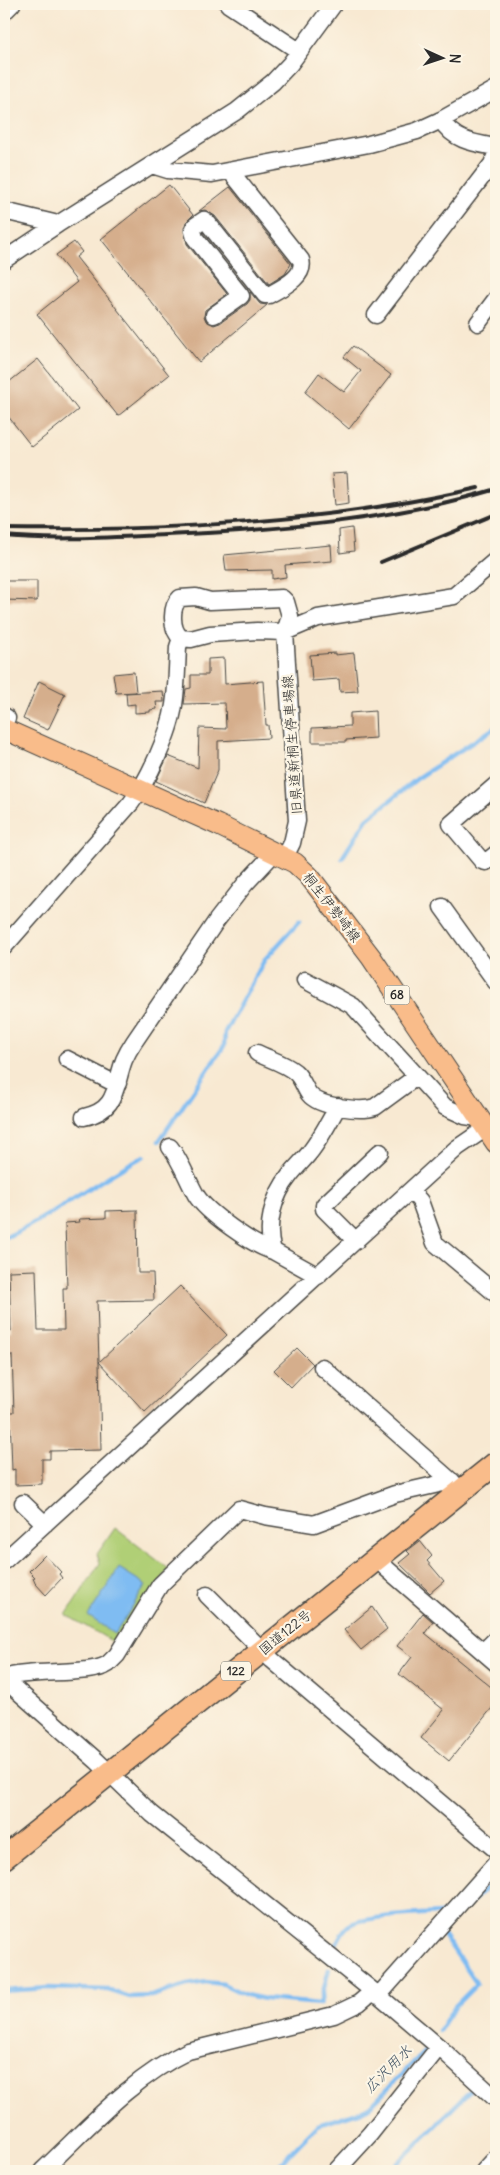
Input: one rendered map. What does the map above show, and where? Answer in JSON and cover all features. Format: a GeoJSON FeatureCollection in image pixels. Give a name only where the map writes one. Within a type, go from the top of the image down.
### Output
{"type":"FeatureCollection","features":[{"type":"Feature","properties":{"kind":"highway","name":"国道122号"},"geometry":{"type":"LineString","coordinates":[[4,1858],[378,1558],[457,1486],[496,1463]]}},
{"type":"Feature","properties":{"kind":"main road","name":"桐生伊勢崎線"},"geometry":{"type":"LineString","coordinates":[[4,730],[280,854],[309,876],[371,958],[489,1130]]}},
{"type":"Feature","properties":{"kind":"street"},"geometry":{"type":"LineString","coordinates":[[4,12],[12,4]]}},
{"type":"Feature","properties":{"kind":"street"},"geometry":{"type":"LineString","coordinates":[[228,4],[299,51]]}},
{"type":"Feature","properties":{"kind":"street"},"geometry":{"type":"LineString","coordinates":[[4,260],[237,111],[273,82],[334,4]]}},
{"type":"Feature","properties":{"kind":"street"},"geometry":{"type":"LineString","coordinates":[[152,165],[192,174],[231,172],[258,164],[384,140],[441,120],[496,89]]}},
{"type":"Feature","properties":{"kind":"street"},"geometry":{"type":"LineString","coordinates":[[441,120],[453,135],[469,143],[496,147]]}},
{"type":"Feature","properties":{"kind":"street"},"geometry":{"type":"LineString","coordinates":[[376,316],[492,164],[496,154]]}},
{"type":"Feature","properties":{"kind":"street"},"geometry":{"type":"LineString","coordinates":[[214,315],[241,296],[195,238],[193,231],[199,222],[204,220],[207,222],[266,295],[269,296],[298,275],[302,264],[301,260],[231,172]]}},
{"type":"Feature","properties":{"kind":"street"},"geometry":{"type":"LineString","coordinates":[[4,211],[58,224]]}},
{"type":"Feature","properties":{"kind":"street"},"geometry":{"type":"LineString","coordinates":[[478,323],[496,299]]}},
{"type":"Feature","properties":{"kind":"street"},"geometry":{"type":"LineString","coordinates":[[4,947],[141,790],[170,723],[174,707],[178,647],[181,638],[191,639],[210,634],[250,631],[285,632],[318,618],[454,596],[496,560]]}},
{"type":"Feature","properties":{"kind":"street","name":"旧県道新桐生停車場線"},"geometry":{"type":"LineString","coordinates":[[181,638],[175,632],[174,626],[175,604],[180,598],[191,597],[210,601],[282,598],[286,602],[289,612],[289,623],[285,632],[296,821],[292,843],[280,854]]}},
{"type":"Feature","properties":{"kind":"street"},"geometry":{"type":"LineString","coordinates":[[4,716],[6,718],[4,724]]}},
{"type":"Feature","properties":{"kind":"street"},"geometry":{"type":"LineString","coordinates":[[495,859],[482,862],[451,824],[496,785]]}},
{"type":"Feature","properties":{"kind":"street"},"geometry":{"type":"LineString","coordinates":[[84,1117],[96,1114],[109,1104],[118,1083],[125,1058],[134,1042],[201,942],[245,884],[280,854]]}},
{"type":"Feature","properties":{"kind":"street"},"geometry":{"type":"LineString","coordinates":[[442,906],[496,982]]}},
{"type":"Feature","properties":{"kind":"street"},"geometry":{"type":"LineString","coordinates":[[305,980],[353,1006],[445,1108],[465,1116],[489,1130]]}},
{"type":"Feature","properties":{"kind":"street"},"geometry":{"type":"LineString","coordinates":[[257,1053],[286,1066],[296,1073],[314,1099],[321,1103],[338,1106],[368,1110],[416,1077]]}},
{"type":"Feature","properties":{"kind":"street"},"geometry":{"type":"LineString","coordinates":[[67,1059],[110,1081],[118,1083]]}},
{"type":"Feature","properties":{"kind":"street"},"geometry":{"type":"LineString","coordinates":[[273,1251],[270,1232],[274,1205],[288,1177],[310,1153],[338,1106]]}},
{"type":"Feature","properties":{"kind":"street"},"geometry":{"type":"LineString","coordinates":[[4,1561],[411,1190],[464,1143],[479,1132],[489,1130]]}},
{"type":"Feature","properties":{"kind":"street"},"geometry":{"type":"LineString","coordinates":[[170,1147],[197,1197],[212,1212],[256,1245],[273,1251],[318,1276]]}},
{"type":"Feature","properties":{"kind":"street"},"geometry":{"type":"LineString","coordinates":[[356,1242],[324,1209],[324,1205],[380,1152]]}},
{"type":"Feature","properties":{"kind":"street"},"geometry":{"type":"LineString","coordinates":[[411,1190],[420,1201],[435,1243],[496,1294]]}},
{"type":"Feature","properties":{"kind":"street"},"geometry":{"type":"LineString","coordinates":[[322,1367],[457,1486]]}},
{"type":"Feature","properties":{"kind":"street"},"geometry":{"type":"LineString","coordinates":[[457,1486],[395,1494],[314,1524],[265,1516],[239,1509],[160,1585],[116,1655],[107,1664],[91,1669],[16,1674],[4,1679],[152,1814],[243,1889],[376,1993],[439,2046],[496,2098]]}},
{"type":"Feature","properties":{"kind":"street"},"geometry":{"type":"LineString","coordinates":[[23,1503],[45,1524]]}},
{"type":"Feature","properties":{"kind":"street"},"geometry":{"type":"LineString","coordinates":[[378,1558],[387,1569],[496,1663]]}},
{"type":"Feature","properties":{"kind":"street"},"geometry":{"type":"LineString","coordinates":[[207,1595],[262,1650],[496,1850]]}},
{"type":"Feature","properties":{"kind":"street"},"geometry":{"type":"LineString","coordinates":[[484,1651],[496,1639]]}},
{"type":"Feature","properties":{"kind":"street"},"geometry":{"type":"LineString","coordinates":[[46,2170],[106,2110],[148,2074],[171,2059],[188,2051],[334,2015],[376,1993],[496,1863]]}},
{"type":"Feature","properties":{"kind":"street"},"geometry":{"type":"LineString","coordinates":[[336,2171],[370,2134],[439,2046]]}},
{"type":"Feature","properties":{"kind":"street"},"geometry":{"type":"LineString","coordinates":[[484,2171],[496,2158]]}},
{"type":"Feature","properties":{"kind":"green space"},"geometry":{"type":"Polygon","coordinates":[[[115,1528],[169,1569],[117,1644],[66,1615],[100,1563],[97,1554],[115,1528]]]}},
{"type":"Feature","properties":{"kind":"water"},"geometry":{"type":"Polygon","coordinates":[[[119,1568],[146,1585],[115,1634],[88,1616],[119,1568]]]}},
{"type":"Feature","properties":{"kind":"building"},"geometry":{"type":"Polygon","coordinates":[[[169,185],[193,215],[186,222],[184,228],[187,244],[227,294],[205,310],[204,316],[206,321],[214,325],[220,323],[247,304],[250,300],[250,292],[260,304],[267,305],[199,362],[101,239],[169,185]]]}},
{"type":"Feature","properties":{"kind":"building"},"geometry":{"type":"Polygon","coordinates":[[[230,187],[291,264],[285,274],[269,284],[215,216],[205,210],[199,211],[230,187]]]}},
{"type":"Feature","properties":{"kind":"building"},"geometry":{"type":"Polygon","coordinates":[[[74,242],[82,252],[76,257],[169,375],[118,416],[37,314],[77,282],[56,255],[74,242]]]}},
{"type":"Feature","properties":{"kind":"building"},"geometry":{"type":"Polygon","coordinates":[[[353,346],[391,375],[349,429],[305,392],[319,373],[344,392],[361,371],[344,357],[353,346]]]}},
{"type":"Feature","properties":{"kind":"building"},"geometry":{"type":"Polygon","coordinates":[[[38,359],[78,410],[32,447],[4,411],[4,386],[38,359]]]}},
{"type":"Feature","properties":{"kind":"building"},"geometry":{"type":"Polygon","coordinates":[[[347,473],[349,503],[335,505],[332,474],[347,473]]]}},
{"type":"Feature","properties":{"kind":"building"},"geometry":{"type":"Polygon","coordinates":[[[352,528],[354,551],[340,553],[339,530],[352,528]]]}},
{"type":"Feature","properties":{"kind":"building"},"geometry":{"type":"Polygon","coordinates":[[[331,545],[332,561],[285,565],[286,577],[272,579],[272,570],[226,571],[224,555],[331,545]]]}},
{"type":"Feature","properties":{"kind":"building"},"geometry":{"type":"Polygon","coordinates":[[[4,581],[37,581],[37,601],[4,600],[4,581]]]}},
{"type":"Feature","properties":{"kind":"building"},"geometry":{"type":"Polygon","coordinates":[[[335,653],[335,655],[354,653],[358,691],[340,692],[339,679],[312,681],[310,655],[335,653]]]}},
{"type":"Feature","properties":{"kind":"building"},"geometry":{"type":"Polygon","coordinates":[[[224,658],[225,684],[263,681],[266,725],[268,725],[269,738],[218,741],[218,770],[204,803],[156,781],[168,756],[198,768],[199,728],[226,729],[225,703],[184,704],[186,689],[191,688],[191,675],[208,675],[208,659],[224,658]]]}},
{"type":"Feature","properties":{"kind":"building"},"geometry":{"type":"Polygon","coordinates":[[[134,672],[136,692],[116,693],[113,674],[134,672]]]}},
{"type":"Feature","properties":{"kind":"building"},"geometry":{"type":"Polygon","coordinates":[[[39,681],[65,694],[48,730],[23,719],[39,681]]]}},
{"type":"Feature","properties":{"kind":"building"},"geometry":{"type":"Polygon","coordinates":[[[163,691],[164,702],[156,702],[157,709],[150,710],[150,712],[135,713],[135,704],[127,705],[126,693],[163,691]]]}},
{"type":"Feature","properties":{"kind":"building"},"geometry":{"type":"Polygon","coordinates":[[[375,711],[376,738],[346,740],[346,742],[312,742],[312,728],[350,726],[350,713],[375,711]]]}},
{"type":"Feature","properties":{"kind":"building"},"geometry":{"type":"Polygon","coordinates":[[[137,1210],[138,1273],[153,1273],[154,1300],[97,1301],[101,1450],[50,1451],[50,1459],[42,1459],[42,1484],[15,1485],[15,1469],[12,1470],[10,1412],[14,1412],[12,1355],[9,1355],[8,1331],[11,1331],[9,1271],[36,1270],[38,1330],[64,1330],[63,1288],[67,1288],[65,1223],[80,1222],[79,1219],[106,1218],[106,1211],[137,1210]]]}},
{"type":"Feature","properties":{"kind":"building"},"geometry":{"type":"Polygon","coordinates":[[[180,1286],[227,1335],[145,1412],[99,1362],[180,1286]]]}},
{"type":"Feature","properties":{"kind":"building"},"geometry":{"type":"Polygon","coordinates":[[[297,1348],[313,1364],[291,1387],[274,1370],[297,1348]]]}},
{"type":"Feature","properties":{"kind":"building"},"geometry":{"type":"Polygon","coordinates":[[[420,1541],[432,1556],[427,1561],[444,1581],[430,1593],[399,1563],[410,1554],[407,1551],[420,1541]]]}},
{"type":"Feature","properties":{"kind":"building"},"geometry":{"type":"Polygon","coordinates":[[[45,1555],[61,1572],[59,1574],[62,1578],[46,1595],[35,1583],[33,1578],[35,1577],[29,1571],[45,1555]]]}},
{"type":"Feature","properties":{"kind":"building"},"geometry":{"type":"Polygon","coordinates":[[[372,1607],[387,1629],[361,1650],[344,1630],[372,1607]]]}},
{"type":"Feature","properties":{"kind":"building"},"geometry":{"type":"Polygon","coordinates":[[[423,1613],[433,1622],[425,1633],[496,1691],[496,1703],[449,1761],[421,1738],[444,1710],[399,1674],[412,1657],[397,1646],[423,1613]]]}},
{"type":"Feature","properties":{"kind":"waterway"},"geometry":{"type":"LineString","coordinates":[[342,858],[367,819],[418,778],[496,727]]}},
{"type":"Feature","properties":{"kind":"waterway"},"geometry":{"type":"LineString","coordinates":[[159,1141],[224,1046],[225,1032],[265,959],[299,922]]}},
{"type":"Feature","properties":{"kind":"waterway"},"geometry":{"type":"LineString","coordinates":[[4,1238],[40,1219],[144,1156]]}},
{"type":"Feature","properties":{"kind":"waterway"},"geometry":{"type":"LineString","coordinates":[[469,1905],[496,1878]]}},
{"type":"Feature","properties":{"kind":"waterway"},"geometry":{"type":"LineString","coordinates":[[335,1946],[346,1928],[355,1923],[392,1916],[441,1913]]}},
{"type":"Feature","properties":{"kind":"waterway","name":"広沢用水"},"geometry":{"type":"LineString","coordinates":[[439,2031],[455,2006],[477,1984],[442,1933]]}},
{"type":"Feature","properties":{"kind":"waterway"},"geometry":{"type":"LineString","coordinates":[[4,1991],[48,1988],[108,1990],[130,1997],[151,1996],[187,1985],[206,1982],[223,1984],[246,1995],[265,1999],[320,2004],[329,1969]]}},
{"type":"Feature","properties":{"kind":"waterway","name":"広沢用水"},"geometry":{"type":"LineString","coordinates":[[273,2171],[318,2125],[369,2107],[425,2051]]}},
{"type":"Feature","properties":{"kind":"waterway","name":"広沢用水"},"geometry":{"type":"LineString","coordinates":[[390,2171],[470,2091]]}},
{"type":"Feature","properties":{"kind":"railway"},"geometry":{"type":"LineString","coordinates":[[6,529],[184,526],[303,517],[420,500],[478,488]]}},
{"type":"Feature","properties":{"kind":"railway"},"geometry":{"type":"LineString","coordinates":[[4,536],[105,538],[291,527],[415,509],[496,489]]}},
{"type":"Feature","properties":{"kind":"railway"},"geometry":{"type":"LineString","coordinates":[[381,562],[496,514]]}}]}
